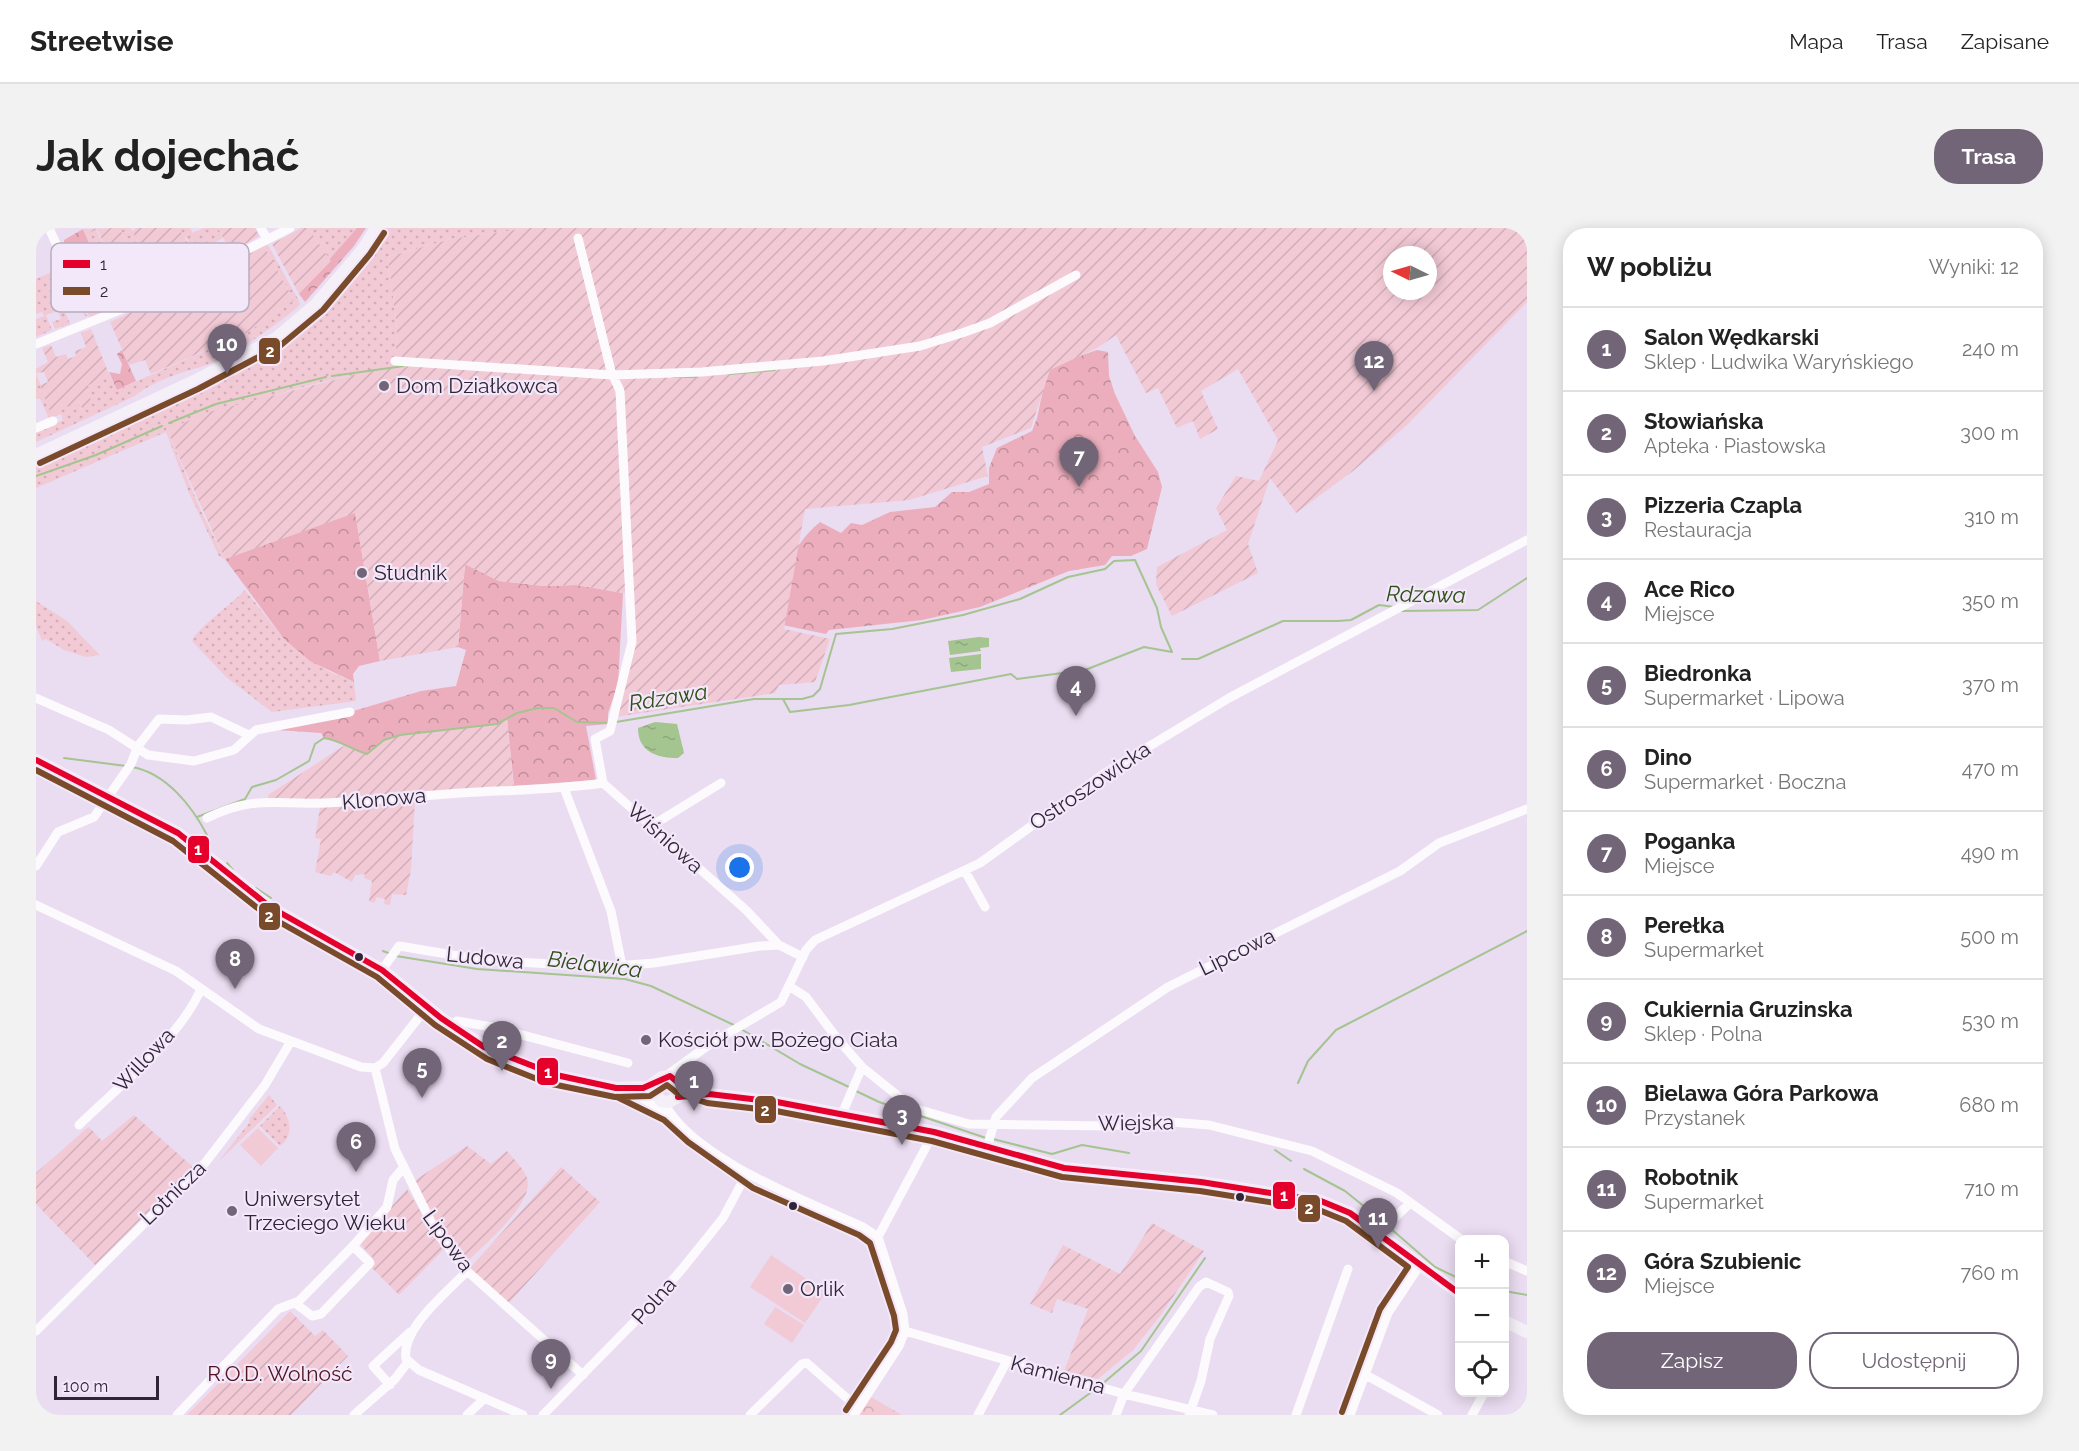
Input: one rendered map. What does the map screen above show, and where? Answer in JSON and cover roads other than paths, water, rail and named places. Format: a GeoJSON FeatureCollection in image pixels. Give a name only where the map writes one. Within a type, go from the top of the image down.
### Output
{"type":"FeatureCollection","features":[{"type":"Feature","properties":{"kind":"main road"},"geometry":{"type":"LineString","coordinates":[[36,455],[194,381],[276,338],[316,304],[363,249],[376,228]]}},
{"type":"Feature","properties":{"kind":"main road"},"geometry":{"type":"LineString","coordinates":[[36,760],[186,838],[270,907],[389,960],[427,1007],[484,1047],[526,1066],[565,1078],[631,1092],[672,1097],[709,1094],[842,1114],[988,1140],[1069,1170],[1193,1181],[1319,1200],[1384,1228],[1420,1265],[1455,1290]]}},
{"type":"Feature","properties":{"kind":"main road"},"geometry":{"type":"LineString","coordinates":[[616,1088],[644,1088],[661,1079],[674,1077],[672,1097]]}},
{"type":"Feature","properties":{"kind":"main road"},"geometry":{"type":"LineString","coordinates":[[661,1079],[672,1097]]}},
{"type":"Feature","properties":{"kind":"main road"},"geometry":{"type":"LineString","coordinates":[[1509,1323],[1527,1332]]}},
{"type":"Feature","properties":{"kind":"street"},"geometry":{"type":"LineString","coordinates":[[36,230],[41,228]]}},
{"type":"Feature","properties":{"kind":"street"},"geometry":{"type":"LineString","coordinates":[[49,228],[56,243]]}},
{"type":"Feature","properties":{"kind":"street"},"geometry":{"type":"LineString","coordinates":[[261,228],[267,239]]}},
{"type":"Feature","properties":{"kind":"street"},"geometry":{"type":"LineString","coordinates":[[249,248],[290,228]]}},
{"type":"Feature","properties":{"kind":"street"},"geometry":{"type":"LineString","coordinates":[[578,238],[612,375],[620,391],[632,642],[611,724],[607,733],[598,736],[594,742],[603,783]]}},
{"type":"Feature","properties":{"kind":"street"},"geometry":{"type":"LineString","coordinates":[[395,361],[612,375],[768,366],[920,346],[990,323],[1077,275]]}},
{"type":"Feature","properties":{"kind":"street"},"geometry":{"type":"LineString","coordinates":[[36,344],[115,312]]}},
{"type":"Feature","properties":{"kind":"street"},"geometry":{"type":"LineString","coordinates":[[36,428],[53,421]]}},
{"type":"Feature","properties":{"kind":"street","name":"Ostroszowicka"},"geometry":{"type":"LineString","coordinates":[[661,1079],[728,1033],[776,1006],[810,945],[829,933],[965,871],[990,857],[1062,802],[1115,766],[1229,698],[1527,540]]}},
{"type":"Feature","properties":{"kind":"street"},"geometry":{"type":"LineString","coordinates":[[36,698],[109,730],[132,743],[138,751],[162,758],[194,761],[234,750],[256,730],[350,712]]}},
{"type":"Feature","properties":{"kind":"street"},"geometry":{"type":"LineString","coordinates":[[36,866],[58,832],[94,817],[131,764],[138,751],[138,746],[150,728],[164,718],[187,720],[211,717],[249,735]]}},
{"type":"Feature","properties":{"kind":"street","name":"Klonowa"},"geometry":{"type":"LineString","coordinates":[[207,819],[232,807],[249,803],[322,803],[472,792],[564,789],[603,783]]}},
{"type":"Feature","properties":{"kind":"street","name":"Wiśniowa"},"geometry":{"type":"LineString","coordinates":[[603,783],[653,825],[676,849],[760,924],[779,945],[803,957]]}},
{"type":"Feature","properties":{"kind":"street"},"geometry":{"type":"LineString","coordinates":[[653,825],[720,783]]}},
{"type":"Feature","properties":{"kind":"street"},"geometry":{"type":"LineString","coordinates":[[564,789],[611,911],[622,966]]}},
{"type":"Feature","properties":{"kind":"street","name":"Lipcowa"},"geometry":{"type":"LineString","coordinates":[[988,1140],[1000,1112],[1032,1078],[1183,978],[1400,871],[1439,843],[1527,809]]}},
{"type":"Feature","properties":{"kind":"street"},"geometry":{"type":"LineString","coordinates":[[965,871],[985,907]]}},
{"type":"Feature","properties":{"kind":"street"},"geometry":{"type":"LineString","coordinates":[[36,905],[140,953],[201,989],[259,1029],[361,1067],[375,1068],[383,1064],[427,1007]]}},
{"type":"Feature","properties":{"kind":"street","name":"Ludowa"},"geometry":{"type":"LineString","coordinates":[[389,960],[399,946],[483,960],[622,966],[779,945]]}},
{"type":"Feature","properties":{"kind":"street","name":"Wiejska"},"geometry":{"type":"LineString","coordinates":[[789,986],[806,997],[862,1067],[913,1108],[969,1124],[1109,1126],[1157,1121],[1209,1125],[1312,1151],[1397,1193],[1456,1235]]}},
{"type":"Feature","properties":{"kind":"street","name":"Willowa"},"geometry":{"type":"LineString","coordinates":[[79,1125],[155,1051],[183,1018],[201,989]]}},
{"type":"Feature","properties":{"kind":"street"},"geometry":{"type":"LineString","coordinates":[[452,1026],[457,1022],[492,1027],[628,1064]]}},
{"type":"Feature","properties":{"kind":"street","name":"Lotnicza"},"geometry":{"type":"LineString","coordinates":[[36,1331],[205,1163],[265,1085],[291,1041]]}},
{"type":"Feature","properties":{"kind":"street"},"geometry":{"type":"LineString","coordinates":[[685,1063],[672,1097],[682,1125],[747,1173],[863,1227],[878,1237],[903,1314],[905,1331],[899,1346],[856,1412],[807,1363],[802,1364],[750,1415]]}},
{"type":"Feature","properties":{"kind":"street"},"geometry":{"type":"LineString","coordinates":[[842,1114],[851,1088],[862,1067]]}},
{"type":"Feature","properties":{"kind":"street","name":"Lipowa"},"geometry":{"type":"LineString","coordinates":[[375,1068],[384,1097],[390,1135],[436,1232],[467,1271],[583,1375]]}},
{"type":"Feature","properties":{"kind":"street"},"geometry":{"type":"LineString","coordinates":[[631,1092],[672,1097]]}},
{"type":"Feature","properties":{"kind":"street"},"geometry":{"type":"LineString","coordinates":[[878,1237],[934,1132]]}},
{"type":"Feature","properties":{"kind":"street"},"geometry":{"type":"LineString","coordinates":[[177,1415],[278,1309],[296,1303],[353,1246],[387,1207],[393,1180],[404,1167]]}},
{"type":"Feature","properties":{"kind":"street","name":"Polna"},"geometry":{"type":"LineString","coordinates":[[543,1415],[647,1309],[695,1253],[723,1218],[747,1173]]}},
{"type":"Feature","properties":{"kind":"street"},"geometry":{"type":"LineString","coordinates":[[1384,1228],[1410,1203]]}},
{"type":"Feature","properties":{"kind":"street"},"geometry":{"type":"LineString","coordinates":[[296,1303],[312,1316],[321,1314],[370,1263],[353,1246]]}},
{"type":"Feature","properties":{"kind":"street"},"geometry":{"type":"LineString","coordinates":[[1509,1263],[1527,1271]]}},
{"type":"Feature","properties":{"kind":"street"},"geometry":{"type":"LineString","coordinates":[[1350,1415],[1391,1306],[1420,1265]]}},
{"type":"Feature","properties":{"kind":"street"},"geometry":{"type":"LineString","coordinates":[[1296,1415],[1348,1269]]}},
{"type":"Feature","properties":{"kind":"street"},"geometry":{"type":"LineString","coordinates":[[390,1385],[373,1366],[411,1332],[467,1271]]}},
{"type":"Feature","properties":{"kind":"street"},"geometry":{"type":"LineString","coordinates":[[1116,1415],[1124,1394],[1202,1282],[1218,1286],[1228,1292],[1229,1296],[1205,1352],[1201,1381],[1191,1412]]}},
{"type":"Feature","properties":{"kind":"street","name":"Kamienna"},"geometry":{"type":"LineString","coordinates":[[905,1331],[1124,1394],[1191,1412],[1213,1415]]}},
{"type":"Feature","properties":{"kind":"street"},"geometry":{"type":"LineString","coordinates":[[354,1415],[390,1385],[408,1362],[406,1347],[411,1332]]}},
{"type":"Feature","properties":{"kind":"street"},"geometry":{"type":"LineString","coordinates":[[978,1415],[1007,1361]]}},
{"type":"Feature","properties":{"kind":"street"},"geometry":{"type":"LineString","coordinates":[[408,1362],[419,1370],[523,1415]]}},
{"type":"Feature","properties":{"kind":"street"},"geometry":{"type":"LineString","coordinates":[[1366,1375],[1438,1415]]}},
{"type":"Feature","properties":{"kind":"street"},"geometry":{"type":"LineString","coordinates":[[1472,1415],[1482,1397]]}},
{"type":"Feature","properties":{"kind":"street"},"geometry":{"type":"LineString","coordinates":[[466,1415],[485,1398]]}},
{"type":"Feature","properties":{"kind":"water"},"geometry":{"type":"Polygon","coordinates":[[[989,638],[989,647],[980,648],[981,651],[950,655],[948,641],[989,638]]]}},
{"type":"Feature","properties":{"kind":"water"},"geometry":{"type":"Polygon","coordinates":[[[981,654],[981,669],[951,672],[949,658],[981,654]]]}},
{"type":"Feature","properties":{"kind":"water"},"geometry":{"type":"Polygon","coordinates":[[[655,722],[677,724],[684,753],[678,758],[656,755],[641,743],[638,728],[655,722]]]}},
{"type":"Feature","properties":{"kind":"waterway"},"geometry":{"type":"LineString","coordinates":[[332,376],[404,366]]}},
{"type":"Feature","properties":{"kind":"waterway"},"geometry":{"type":"LineString","coordinates":[[730,374],[775,370]]}},
{"type":"Feature","properties":{"kind":"waterway"},"geometry":{"type":"LineString","coordinates":[[169,423],[216,404],[326,377]]}},
{"type":"Feature","properties":{"kind":"waterway"},"geometry":{"type":"LineString","coordinates":[[673,377],[697,377]]}},
{"type":"Feature","properties":{"kind":"waterway"},"geometry":{"type":"LineString","coordinates":[[36,476],[96,455],[162,426]]}},
{"type":"Feature","properties":{"kind":"waterway"},"geometry":{"type":"LineString","coordinates":[[616,722],[754,699],[802,699],[813,696],[820,689],[836,634],[892,629],[963,615],[1020,599],[1068,577],[1105,569],[1114,561],[1135,560],[1157,608],[1161,627],[1172,652]]}},
{"type":"Feature","properties":{"kind":"waterway","name":"Rdzawa"},"geometry":{"type":"LineString","coordinates":[[1401,611],[1478,610],[1527,578]]}},
{"type":"Feature","properties":{"kind":"waterway","name":"Rdzawa"},"geometry":{"type":"LineString","coordinates":[[1182,659],[1198,659],[1283,621],[1351,620],[1379,605],[1394,607]]}},
{"type":"Feature","properties":{"kind":"waterway","name":"Rdzawa"},"geometry":{"type":"LineString","coordinates":[[783,699],[790,712],[849,705],[1011,674],[1017,679],[1085,670],[1144,647],[1172,652]]}},
{"type":"Feature","properties":{"kind":"waterway","name":"Rdzawa"},"geometry":{"type":"LineString","coordinates":[[197,817],[245,799],[252,787],[276,780],[309,761],[315,744],[324,738],[367,754],[384,740],[400,735],[497,724],[517,713],[538,708],[554,708],[577,722],[610,723]]}},
{"type":"Feature","properties":{"kind":"waterway","name":"Bielawica"},"geometry":{"type":"LineString","coordinates":[[64,758],[126,766]]}},
{"type":"Feature","properties":{"kind":"waterway","name":"Bielawica"},"geometry":{"type":"LineString","coordinates":[[132,767],[156,776],[177,792],[194,813],[207,835]]}},
{"type":"Feature","properties":{"kind":"waterway","name":"Bielawica"},"geometry":{"type":"LineString","coordinates":[[227,863],[233,870]]}},
{"type":"Feature","properties":{"kind":"waterway","name":"Bielawica"},"geometry":{"type":"LineString","coordinates":[[256,888],[271,898]]}},
{"type":"Feature","properties":{"kind":"waterway"},"geometry":{"type":"LineString","coordinates":[[1298,1083],[1308,1061],[1336,1030],[1527,931]]}},
{"type":"Feature","properties":{"kind":"waterway","name":"Bielawica"},"geometry":{"type":"LineString","coordinates":[[383,951],[391,954]]}},
{"type":"Feature","properties":{"kind":"waterway","name":"Bielawica"},"geometry":{"type":"LineString","coordinates":[[396,956],[477,969],[625,979],[651,986],[736,1026]]}},
{"type":"Feature","properties":{"kind":"waterway","name":"Bielawica"},"geometry":{"type":"LineString","coordinates":[[741,1029],[800,1064],[849,1087]]}},
{"type":"Feature","properties":{"kind":"waterway","name":"Bielawica"},"geometry":{"type":"LineString","coordinates":[[854,1090],[879,1102],[986,1138]]}},
{"type":"Feature","properties":{"kind":"waterway","name":"Bielawica"},"geometry":{"type":"LineString","coordinates":[[993,1139],[1052,1154],[1082,1145],[1129,1153]]}},
{"type":"Feature","properties":{"kind":"waterway","name":"Bielawica"},"geometry":{"type":"LineString","coordinates":[[1275,1150],[1291,1161]]}},
{"type":"Feature","properties":{"kind":"waterway","name":"Bielawica"},"geometry":{"type":"LineString","coordinates":[[1304,1169],[1345,1191],[1386,1224]]}},
{"type":"Feature","properties":{"kind":"waterway","name":"Bielawica"},"geometry":{"type":"LineString","coordinates":[[1390,1228],[1435,1267],[1455,1277]]}},
{"type":"Feature","properties":{"kind":"waterway"},"geometry":{"type":"LineString","coordinates":[[1101,1385],[1141,1351],[1205,1258]]}},
{"type":"Feature","properties":{"kind":"waterway","name":"Bielawica"},"geometry":{"type":"LineString","coordinates":[[1509,1292],[1527,1295]]}},
{"type":"Feature","properties":{"kind":"waterway"},"geometry":{"type":"LineString","coordinates":[[1060,1415],[1097,1388]]}},
{"type":"Feature","properties":{"kind":"place","name":"Bielawa Góra Parkowa"},"geometry":{"type":"Point","coordinates":[227,374]}},
{"type":"Feature","properties":{"kind":"place","name":"Dom Działkowca"},"geometry":{"type":"Point","coordinates":[384,386]}},
{"type":"Feature","properties":{"kind":"place","name":"Góra Szubienic"},"geometry":{"type":"Point","coordinates":[1374,391]}},
{"type":"Feature","properties":{"kind":"place","name":"Poganka"},"geometry":{"type":"Point","coordinates":[1079,487]}},
{"type":"Feature","properties":{"kind":"place","name":"Studnik"},"geometry":{"type":"Point","coordinates":[362,573]}},
{"type":"Feature","properties":{"kind":"place","name":"Ace Rico"},"geometry":{"type":"Point","coordinates":[1076,716]}},
{"type":"Feature","properties":{"kind":"place","name":"Perełka"},"geometry":{"type":"Point","coordinates":[235,989]}},
{"type":"Feature","properties":{"kind":"place","name":"Kościół pw. Bożego Ciała"},"geometry":{"type":"Point","coordinates":[646,1040]}},
{"type":"Feature","properties":{"kind":"place","name":"Słowiańska"},"geometry":{"type":"Point","coordinates":[502,1071]}},
{"type":"Feature","properties":{"kind":"place","name":"Biedronka"},"geometry":{"type":"Point","coordinates":[422,1098]}},
{"type":"Feature","properties":{"kind":"place","name":"Salon Wędkarski"},"geometry":{"type":"Point","coordinates":[694,1111]}},
{"type":"Feature","properties":{"kind":"place","name":"Pizzeria Czapla"},"geometry":{"type":"Point","coordinates":[902,1145]}},
{"type":"Feature","properties":{"kind":"place","name":"Dino"},"geometry":{"type":"Point","coordinates":[356,1172]}},
{"type":"Feature","properties":{"kind":"place","name":"Uniwersytet Trzeciego Wieku"},"geometry":{"type":"Point","coordinates":[232,1211]}},
{"type":"Feature","properties":{"kind":"place","name":"Robotnik"},"geometry":{"type":"Point","coordinates":[1378,1248]}},
{"type":"Feature","properties":{"kind":"place","name":"Orlik"},"geometry":{"type":"Point","coordinates":[788,1289]}},
{"type":"Feature","properties":{"kind":"place","name":"Cukiernia Gruzinska"},"geometry":{"type":"Point","coordinates":[551,1389]}},
{"type":"Feature","properties":{"kind":"park label","name":"R.O.D. Wolność"},"geometry":{"type":"Point","coordinates":[280,1374]}}]}
